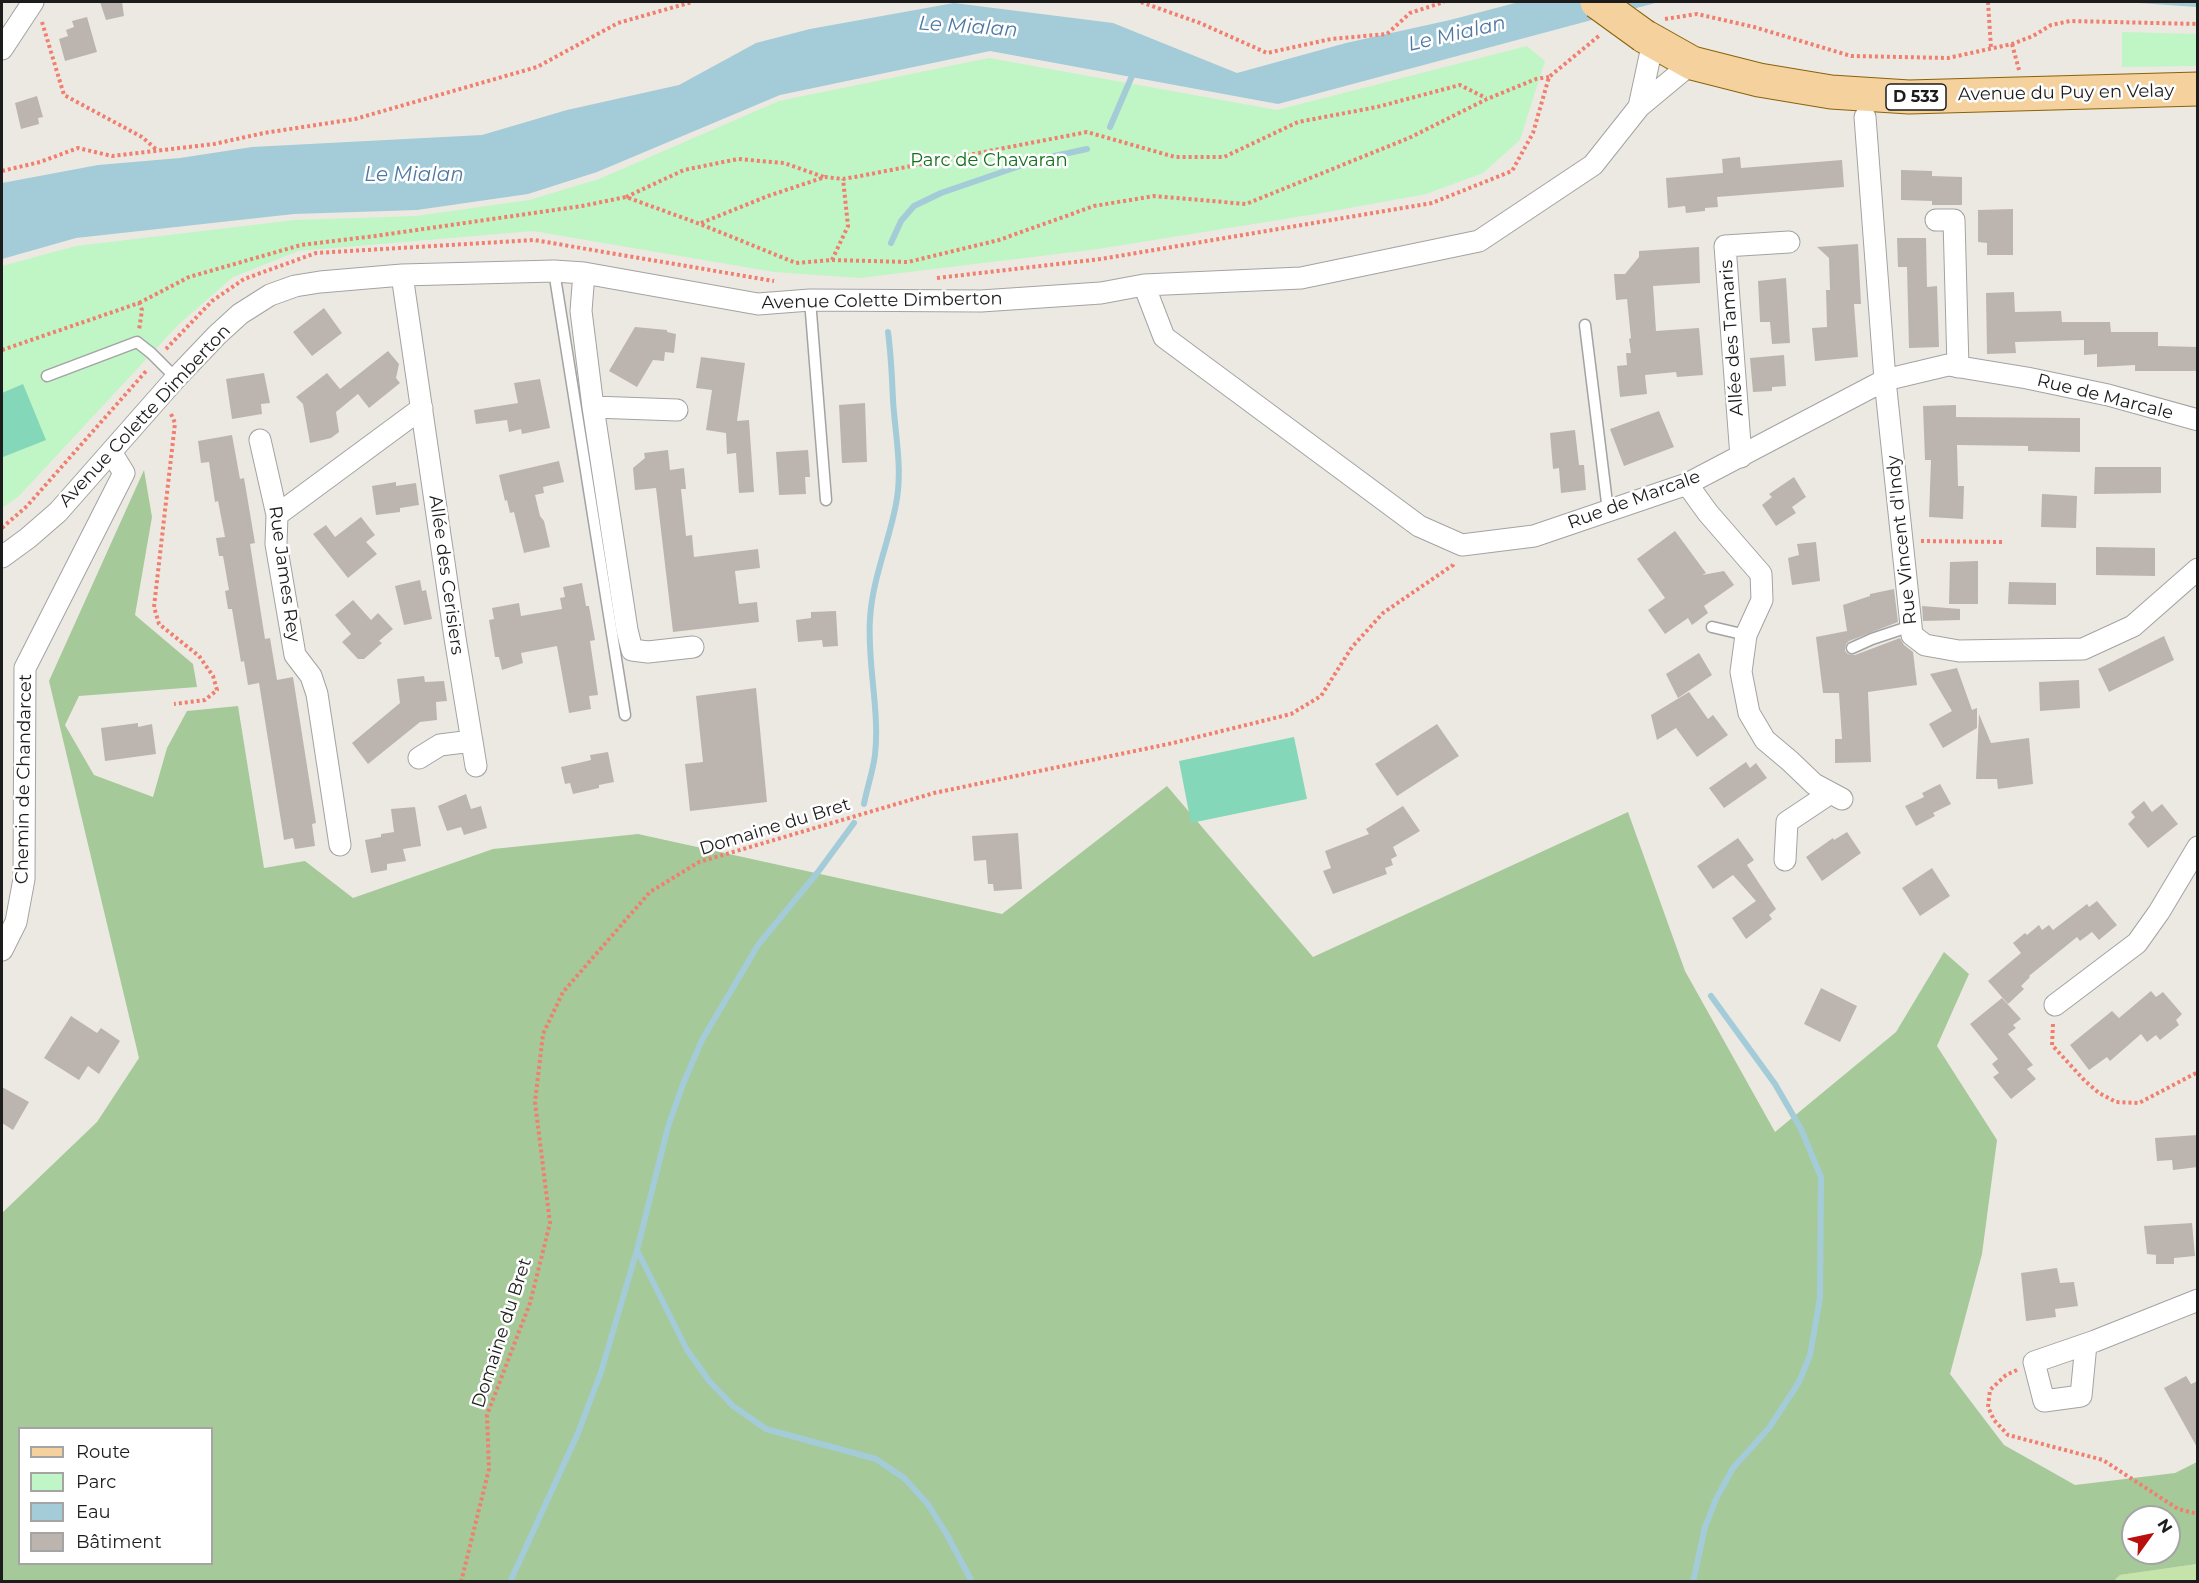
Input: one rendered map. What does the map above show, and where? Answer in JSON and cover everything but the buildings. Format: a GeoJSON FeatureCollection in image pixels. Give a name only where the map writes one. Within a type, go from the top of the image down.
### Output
{"type":"FeatureCollection","features":[{"type":"Feature","properties":{"kind":"main road","name":"Avenue du Puy en Velay"},"geometry":{"type":"LineString","coordinates":[[1597,2],[1653,32],[1692,63],[1759,80],[1831,92],[1910,97],[2198,90]]}},
{"type":"Feature","properties":{"kind":"street"},"geometry":{"type":"LineString","coordinates":[[2,49],[31,2]]}},
{"type":"Feature","properties":{"kind":"street","name":"Avenue Colette Dimberton"},"geometry":{"type":"LineString","coordinates":[[1639,107],[1653,32]]}},
{"type":"Feature","properties":{"kind":"street","name":"Avenue Colette Dimberton"},"geometry":{"type":"LineString","coordinates":[[2,557],[58,512],[217,335],[240,314],[270,295],[295,286],[402,275],[584,273],[758,304],[810,300],[981,302],[1101,293],[1144,285],[1301,278],[1479,241],[1593,165],[1639,107],[1692,63]]}},
{"type":"Feature","properties":{"kind":"street","name":"Rue Vincent d'Indy"},"geometry":{"type":"LineString","coordinates":[[1864,117],[1885,380],[1912,635],[1924,645],[1959,651],[2084,649],[2133,626],[2198,568]]}},
{"type":"Feature","properties":{"kind":"street"},"geometry":{"type":"LineString","coordinates":[[1936,220],[1954,220],[1958,367]]}},
{"type":"Feature","properties":{"kind":"street","name":"Allée des Tamaris"},"geometry":{"type":"LineString","coordinates":[[1741,457],[1725,246],[1789,242]]}},
{"type":"Feature","properties":{"kind":"street"},"geometry":{"type":"LineString","coordinates":[[584,273],[581,311],[592,407],[625,618],[633,650],[648,652],[693,647]]}},
{"type":"Feature","properties":{"kind":"street","name":"Allée des Cerisiers"},"geometry":{"type":"LineString","coordinates":[[402,275],[476,766]]}},
{"type":"Feature","properties":{"kind":"street","name":"Rue de Marcale"},"geometry":{"type":"LineString","coordinates":[[1144,285],[1164,338],[1419,526],[1462,544],[1534,536],[1687,484],[1885,380],[1948,365],[2108,395],[2198,420]]}},
{"type":"Feature","properties":{"kind":"street"},"geometry":{"type":"LineString","coordinates":[[592,407],[677,410]]}},
{"type":"Feature","properties":{"kind":"street"},"geometry":{"type":"LineString","coordinates":[[277,514],[422,408]]}},
{"type":"Feature","properties":{"kind":"street","name":"Rue James Rey"},"geometry":{"type":"LineString","coordinates":[[260,440],[277,514],[276,544],[295,655],[311,676],[317,694],[340,845]]}},
{"type":"Feature","properties":{"kind":"street","name":"Chemin de Chandarcet"},"geometry":{"type":"LineString","coordinates":[[2,950],[16,922],[24,879],[25,668],[124,473],[111,452]]}},
{"type":"Feature","properties":{"kind":"street"},"geometry":{"type":"LineString","coordinates":[[1687,484],[1708,513],[1761,574],[1762,600],[1746,635],[1741,672],[1749,713],[1765,740],[1814,784],[1836,796],[1787,822],[1785,860]]}},
{"type":"Feature","properties":{"kind":"street"},"geometry":{"type":"LineString","coordinates":[[419,758],[440,745],[472,741]]}},
{"type":"Feature","properties":{"kind":"street"},"geometry":{"type":"LineString","coordinates":[[2055,1005],[2137,943],[2159,912],[2198,847]]}},
{"type":"Feature","properties":{"kind":"street"},"geometry":{"type":"LineString","coordinates":[[2086,1344],[2081,1396],[2044,1401],[2034,1362],[2198,1300]]}},
{"type":"Feature","properties":{"kind":"lane"},"geometry":{"type":"LineString","coordinates":[[554,272],[625,715]]}},
{"type":"Feature","properties":{"kind":"lane"},"geometry":{"type":"LineString","coordinates":[[810,300],[826,500]]}},
{"type":"Feature","properties":{"kind":"lane"},"geometry":{"type":"LineString","coordinates":[[1585,325],[1608,511]]}},
{"type":"Feature","properties":{"kind":"lane"},"geometry":{"type":"LineString","coordinates":[[47,376],[137,342],[156,359],[169,386]]}},
{"type":"Feature","properties":{"kind":"lane"},"geometry":{"type":"LineString","coordinates":[[1852,648],[1911,626]]}},
{"type":"Feature","properties":{"kind":"lane"},"geometry":{"type":"LineString","coordinates":[[1712,627],[1746,635]]}},
{"type":"Feature","properties":{"kind":"path"},"geometry":{"type":"LineString","coordinates":[[31,2],[44,26],[64,95],[142,138],[158,151]]}},
{"type":"Feature","properties":{"kind":"path"},"geometry":{"type":"LineString","coordinates":[[2,171],[40,162],[78,148],[112,156],[214,144],[264,133],[355,119],[537,68],[618,23],[692,2]]}},
{"type":"Feature","properties":{"kind":"path"},"geometry":{"type":"LineString","coordinates":[[1141,2],[1200,23],[1267,53],[1332,39],[1387,34],[1410,13],[1444,2]]}},
{"type":"Feature","properties":{"kind":"path"},"geometry":{"type":"LineString","coordinates":[[1988,4],[1991,48]]}},
{"type":"Feature","properties":{"kind":"path"},"geometry":{"type":"LineString","coordinates":[[1653,32],[1698,14],[1754,27],[1851,56],[1948,58],[2012,44],[2052,25],[2070,21],[2198,24]]}},
{"type":"Feature","properties":{"kind":"path"},"geometry":{"type":"LineString","coordinates":[[626,197],[796,263],[832,260],[908,262],[999,240],[1094,206],[1154,196],[1246,204],[1409,138],[1487,99],[1536,79],[1549,77],[1597,36],[1608,33]]}},
{"type":"Feature","properties":{"kind":"path"},"geometry":{"type":"LineString","coordinates":[[934,279],[1101,259],[1432,203],[1512,171],[1533,133],[1549,77]]}},
{"type":"Feature","properties":{"kind":"path"},"geometry":{"type":"LineString","coordinates":[[2,350],[139,303],[189,277],[301,245],[582,206],[626,197],[684,170],[738,159],[784,163],[825,177],[843,179],[1087,132],[1174,157],[1224,157],[1298,122],[1377,107],[1460,85],[1487,99]]}},
{"type":"Feature","properties":{"kind":"path"},"geometry":{"type":"LineString","coordinates":[[700,224],[768,195],[825,177]]}},
{"type":"Feature","properties":{"kind":"path"},"geometry":{"type":"LineString","coordinates":[[832,260],[848,226],[843,179]]}},
{"type":"Feature","properties":{"kind":"path"},"geometry":{"type":"LineString","coordinates":[[2,528],[27,506],[156,359],[212,302],[244,279],[316,253],[534,240],[783,281]]}},
{"type":"Feature","properties":{"kind":"path"},"geometry":{"type":"LineString","coordinates":[[137,342],[142,310],[139,303]]}},
{"type":"Feature","properties":{"kind":"path"},"geometry":{"type":"LineString","coordinates":[[169,386],[175,423],[154,607],[159,624],[199,656],[213,676],[217,690],[205,700],[174,704]]}},
{"type":"Feature","properties":{"kind":"path"},"geometry":{"type":"LineString","coordinates":[[1902,541],[2002,542]]}},
{"type":"Feature","properties":{"kind":"path","name":"Domaine du Bret"},"geometry":{"type":"LineString","coordinates":[[461,1581],[489,1469],[487,1415],[530,1303],[550,1223],[535,1102],[543,1034],[563,992],[650,892],[699,862],[934,793],[1173,743],[1292,714],[1321,696],[1352,647],[1383,613],[1453,565],[1462,544]]}},
{"type":"Feature","properties":{"kind":"path"},"geometry":{"type":"LineString","coordinates":[[2055,1005],[2052,1045],[2085,1081],[2099,1093],[2115,1102],[2139,1103],[2198,1072]]}},
{"type":"Feature","properties":{"kind":"path"},"geometry":{"type":"LineString","coordinates":[[2034,1362],[2006,1375],[1990,1390],[1988,1407],[1994,1420],[2008,1435],[2103,1460],[2178,1509],[2198,1514]]}},
{"type":"Feature","properties":{"kind":"green space"},"geometry":{"type":"Polygon","coordinates":[[[2122,32],[2197,34],[2197,66],[2122,67],[2122,32]]]}},
{"type":"Feature","properties":{"kind":"green space","name":"Parc de Chavaran"},"geometry":{"type":"Polygon","coordinates":[[[1527,46],[1545,61],[1520,140],[1483,173],[1426,194],[1322,213],[1098,249],[860,278],[774,272],[533,231],[298,251],[233,277],[178,325],[18,497],[2,508],[2,266],[76,246],[295,220],[416,216],[529,200],[599,179],[779,101],[989,58],[1277,110],[1527,46]]]}},
{"type":"Feature","properties":{"kind":"green space"},"geometry":{"type":"Polygon","coordinates":[[[23,384],[46,440],[3,457],[2,393],[23,384]]]}},
{"type":"Feature","properties":{"kind":"green space"},"geometry":{"type":"Polygon","coordinates":[[[144,470],[152,517],[135,615],[193,664],[197,687],[79,696],[65,725],[94,775],[153,797],[167,748],[187,711],[238,706],[264,868],[305,861],[353,898],[493,849],[638,834],[1002,914],[1167,786],[1313,957],[1628,812],[1685,971],[1775,1132],[1896,1032],[1944,952],[1969,974],[1937,1046],[1997,1140],[1982,1254],[1950,1374],[2004,1445],[2075,1485],[2175,1473],[2197,1462],[2197,1564],[2120,1575],[2114,1581],[2,1582],[2,1213],[97,1122],[139,1058],[49,681],[144,470]]]}},
{"type":"Feature","properties":{"kind":"green space"},"geometry":{"type":"Polygon","coordinates":[[[1294,737],[1307,799],[1191,823],[1179,761],[1294,737]]]}},
{"type":"Feature","properties":{"kind":"green space"},"geometry":{"type":"Polygon","coordinates":[[[2197,1564],[2197,1581],[2114,1582],[2120,1575],[2197,1564]]]}},
{"type":"Feature","properties":{"kind":"water","name":"Le Mialan"},"geometry":{"type":"Polygon","coordinates":[[[1519,2],[1659,2],[1278,104],[990,51],[780,95],[597,172],[528,194],[417,210],[294,214],[76,238],[2,259],[2,183],[98,165],[180,158],[252,147],[482,135],[567,110],[679,85],[756,43],[810,29],[954,3],[1113,23],[1237,73],[1346,43],[1519,2]]]}},
{"type":"Feature","properties":{"kind":"water"},"geometry":{"type":"Polygon","coordinates":[[[2124,2],[2197,2],[2197,7],[2124,2]]]}},
{"type":"Feature","properties":{"kind":"waterway"},"geometry":{"type":"LineString","coordinates":[[1110,127],[1135,69]]}},
{"type":"Feature","properties":{"kind":"waterway"},"geometry":{"type":"LineString","coordinates":[[891,243],[901,221],[914,206],[941,193],[1040,159],[1087,149]]}},
{"type":"Feature","properties":{"kind":"waterway"},"geometry":{"type":"LineString","coordinates":[[864,804],[874,761],[876,738],[870,653],[871,604],[893,518],[899,478],[888,332]]}},
{"type":"Feature","properties":{"kind":"waterway"},"geometry":{"type":"LineString","coordinates":[[510,1582],[578,1433],[601,1372],[637,1250],[668,1127],[702,1040],[758,945],[818,872],[854,823]]}},
{"type":"Feature","properties":{"kind":"waterway"},"geometry":{"type":"LineString","coordinates":[[1693,1582],[1705,1527],[1716,1499],[1733,1468],[1769,1428],[1799,1382],[1810,1355],[1820,1298],[1821,1177],[1801,1129],[1775,1084],[1711,996]]}},
{"type":"Feature","properties":{"kind":"waterway"},"geometry":{"type":"LineString","coordinates":[[637,1250],[687,1350],[710,1382],[733,1406],[766,1429],[876,1459],[904,1478],[927,1503],[972,1582]]}}]}
